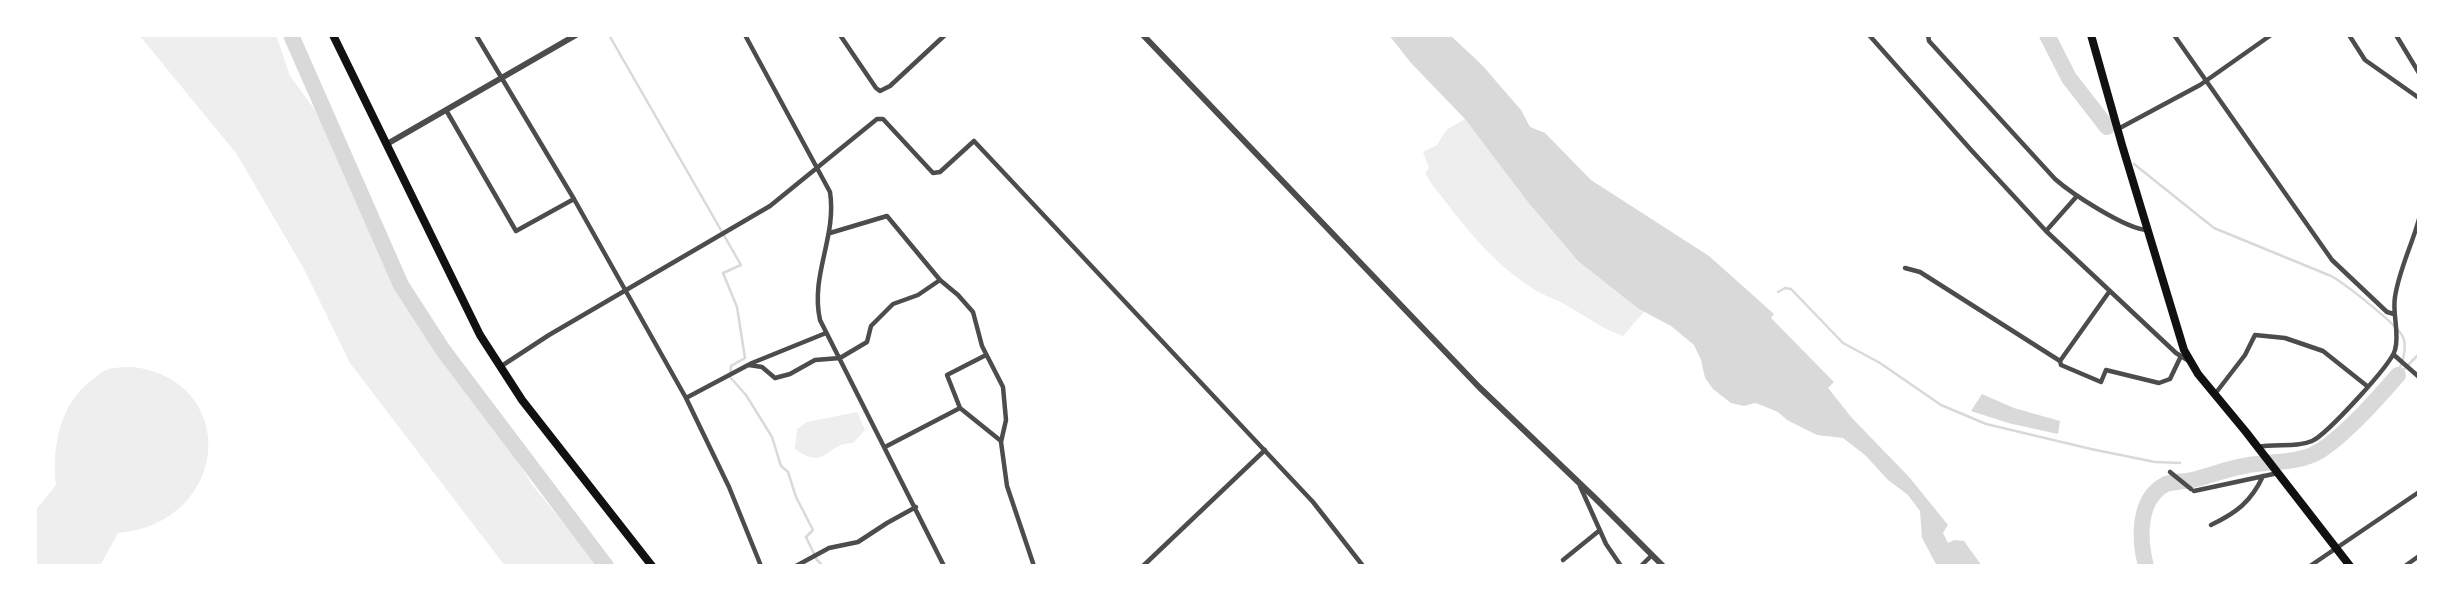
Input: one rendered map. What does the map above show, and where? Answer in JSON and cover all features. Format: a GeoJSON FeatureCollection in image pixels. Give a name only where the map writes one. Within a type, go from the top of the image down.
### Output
{"type":"FeatureCollection","features":[{"type":"Feature","properties":{"kind":"main road"},"geometry":{"type":"LineString","coordinates":[[333,35],[480,335],[499,367],[569,462],[652,566]]}},
{"type":"Feature","properties":{"kind":"main road"},"geometry":{"type":"LineString","coordinates":[[2091,35],[2179,338],[2190,361],[2350,566]]}},
{"type":"Feature","properties":{"kind":"street"},"geometry":{"type":"LineString","coordinates":[[476,35],[574,199],[686,398],[729,487],[761,566]]}},
{"type":"Feature","properties":{"kind":"street"},"geometry":{"type":"LineString","coordinates":[[387,144],[576,35]]}},
{"type":"Feature","properties":{"kind":"street"},"geometry":{"type":"LineString","coordinates":[[745,35],[830,192],[830,233],[816,292],[820,320],[944,566]]}},
{"type":"Feature","properties":{"kind":"street"},"geometry":{"type":"LineString","coordinates":[[840,35],[880,91],[890,86],[945,35]]}},
{"type":"Feature","properties":{"kind":"street"},"geometry":{"type":"LineString","coordinates":[[1143,35],[1436,344],[1663,566]]}},
{"type":"Feature","properties":{"kind":"street"},"geometry":{"type":"LineString","coordinates":[[1869,35],[2046,231],[2109,292],[2190,361]]}},
{"type":"Feature","properties":{"kind":"street"},"geometry":{"type":"LineString","coordinates":[[1928,35],[1929,41],[2054,179],[2077,196],[2134,228],[2147,230]]}},
{"type":"Feature","properties":{"kind":"street"},"geometry":{"type":"LineString","coordinates":[[2174,35],[2332,260],[2387,312],[2394,314]]}},
{"type":"Feature","properties":{"kind":"street"},"geometry":{"type":"LineString","coordinates":[[2118,129],[2206,80],[2271,35]]}},
{"type":"Feature","properties":{"kind":"street"},"geometry":{"type":"LineString","coordinates":[[2349,35],[2365,60],[2419,98]]}},
{"type":"Feature","properties":{"kind":"street"},"geometry":{"type":"LineString","coordinates":[[2396,35],[2419,73]]}},
{"type":"Feature","properties":{"kind":"street"},"geometry":{"type":"LineString","coordinates":[[446,110],[516,231],[574,199]]}},
{"type":"Feature","properties":{"kind":"street"},"geometry":{"type":"LineString","coordinates":[[499,367],[770,206],[877,119],[883,119],[933,173],[940,172],[974,141],[1313,502],[1363,566]]}},
{"type":"Feature","properties":{"kind":"street"},"geometry":{"type":"LineString","coordinates":[[2046,231],[2077,196]]}},
{"type":"Feature","properties":{"kind":"street"},"geometry":{"type":"LineString","coordinates":[[830,233],[887,216],[940,280],[973,312],[986,355],[999,377],[1006,401],[1006,420],[1001,442],[1007,486],[1034,566]]}},
{"type":"Feature","properties":{"kind":"street"},"geometry":{"type":"LineString","coordinates":[[2259,449],[2316,439],[2330,428],[2395,356],[2396,289],[2419,219]]}},
{"type":"Feature","properties":{"kind":"street"},"geometry":{"type":"LineString","coordinates":[[1905,268],[1920,272],[2060,360],[2061,365],[2101,382],[2106,370],[2159,383],[2170,379],[2181,356]]}},
{"type":"Feature","properties":{"kind":"street"},"geometry":{"type":"LineString","coordinates":[[749,365],[762,368],[775,378],[790,374],[815,360],[840,358],[867,342],[870,326],[893,304],[918,295],[940,280]]}},
{"type":"Feature","properties":{"kind":"street"},"geometry":{"type":"LineString","coordinates":[[2060,360],[2109,292]]}},
{"type":"Feature","properties":{"kind":"street"},"geometry":{"type":"LineString","coordinates":[[686,398],[749,365],[826,333]]}},
{"type":"Feature","properties":{"kind":"street"},"geometry":{"type":"LineString","coordinates":[[2215,394],[2245,355],[2255,335],[2285,338],[2323,351],[2368,386]]}},
{"type":"Feature","properties":{"kind":"street"},"geometry":{"type":"LineString","coordinates":[[986,355],[947,375],[960,408],[1001,442]]}},
{"type":"Feature","properties":{"kind":"street"},"geometry":{"type":"LineString","coordinates":[[2395,356],[2419,377]]}},
{"type":"Feature","properties":{"kind":"street"},"geometry":{"type":"LineString","coordinates":[[885,447],[960,408]]}},
{"type":"Feature","properties":{"kind":"street"},"geometry":{"type":"LineString","coordinates":[[1143,566],[1265,450]]}},
{"type":"Feature","properties":{"kind":"street"},"geometry":{"type":"LineString","coordinates":[[2170,472],[2192,490],[2276,471]]}},
{"type":"Feature","properties":{"kind":"street"},"geometry":{"type":"LineString","coordinates":[[2211,525],[2243,507],[2252,498],[2263,476]]}},
{"type":"Feature","properties":{"kind":"street"},"geometry":{"type":"LineString","coordinates":[[1578,482],[1606,544],[1621,566]]}},
{"type":"Feature","properties":{"kind":"street"},"geometry":{"type":"LineString","coordinates":[[2310,566],[2419,492]]}},
{"type":"Feature","properties":{"kind":"street"},"geometry":{"type":"LineString","coordinates":[[796,566],[830,548],[858,542],[916,507]]}},
{"type":"Feature","properties":{"kind":"street"},"geometry":{"type":"LineString","coordinates":[[1563,560],[1600,530]]}},
{"type":"Feature","properties":{"kind":"street"},"geometry":{"type":"LineString","coordinates":[[1643,565],[1652,555]]}},
{"type":"Feature","properties":{"kind":"street"},"geometry":{"type":"LineString","coordinates":[[2405,566],[2419,556]]}},
{"type":"Feature","properties":{"kind":"shaded area"},"geometry":{"type":"Polygon","coordinates":[[[139,35],[276,35],[290,76],[326,125],[353,194],[396,282],[447,361],[476,394],[533,486],[599,566],[505,566],[350,363],[304,269],[236,153],[139,35]]]}},
{"type":"Feature","properties":{"kind":"shaded area"},"geometry":{"type":"Polygon","coordinates":[[[1389,35],[1450,35],[1482,65],[1521,110],[1530,127],[1545,133],[1591,180],[1709,256],[1774,314],[1771,318],[1834,382],[1828,388],[1852,418],[1910,478],[1948,525],[1943,533],[1948,543],[1954,540],[1964,541],[1982,566],[1937,566],[1922,538],[1920,511],[1908,495],[1843,438],[1817,435],[1787,420],[1778,412],[1755,403],[1744,406],[1731,403],[1713,389],[1705,378],[1694,345],[1671,326],[1639,309],[1578,261],[1527,201],[1465,119],[1411,63],[1389,35]]]}},
{"type":"Feature","properties":{"kind":"shaded area"},"geometry":{"type":"Polygon","coordinates":[[[1465,119],[1527,201],[1578,261],[1644,312],[1623,336],[1540,293],[1503,266],[1477,240],[1431,183],[1425,173],[1429,168],[1423,152],[1437,145],[1446,130],[1465,119]]]}},
{"type":"Feature","properties":{"kind":"shaded area"},"geometry":{"type":"Polygon","coordinates":[[[134,367],[169,378],[192,398],[205,423],[208,452],[200,480],[183,505],[155,524],[118,533],[100,566],[35,566],[35,511],[56,485],[55,456],[65,414],[81,390],[102,372],[112,368],[134,367]]]}},
{"type":"Feature","properties":{"kind":"shaded area"},"geometry":{"type":"Polygon","coordinates":[[[1982,394],[2014,408],[2060,421],[2058,434],[2008,423],[1971,411],[1982,394]]]}},
{"type":"Feature","properties":{"kind":"shaded area"},"geometry":{"type":"Polygon","coordinates":[[[857,412],[865,430],[853,443],[844,444],[826,455],[814,458],[795,449],[797,429],[807,422],[857,412]]]}},
{"type":"Feature","properties":{"kind":"waterway"},"geometry":{"type":"LineString","coordinates":[[291,35],[401,285],[443,350],[606,566]]}},
{"type":"Feature","properties":{"kind":"waterway"},"geometry":{"type":"LineString","coordinates":[[609,35],[741,265],[723,273],[737,307],[745,358],[731,366],[730,377],[746,395],[772,437],[781,466],[788,472],[796,497],[813,530],[806,537],[817,560],[823,566]]}},
{"type":"Feature","properties":{"kind":"waterway"},"geometry":{"type":"LineString","coordinates":[[2047,35],[2069,78],[2107,127]]}},
{"type":"Feature","properties":{"kind":"waterway"},"geometry":{"type":"LineString","coordinates":[[2134,164],[2214,228],[2331,276],[2370,305],[2403,337],[2404,352],[2398,375]]}},
{"type":"Feature","properties":{"kind":"waterway"},"geometry":{"type":"LineString","coordinates":[[1778,292],[1785,288],[1791,289],[1843,343],[1880,363],[1941,405],[1986,424],[2155,462],[2180,463]]}},
{"type":"Feature","properties":{"kind":"waterway"},"geometry":{"type":"LineString","coordinates":[[2399,374],[2419,354]]}},
{"type":"Feature","properties":{"kind":"waterway"},"geometry":{"type":"LineString","coordinates":[[2146,566],[2142,521],[2150,499],[2166,484],[2252,464],[2296,460],[2312,455],[2346,431],[2398,375]]}}]}
